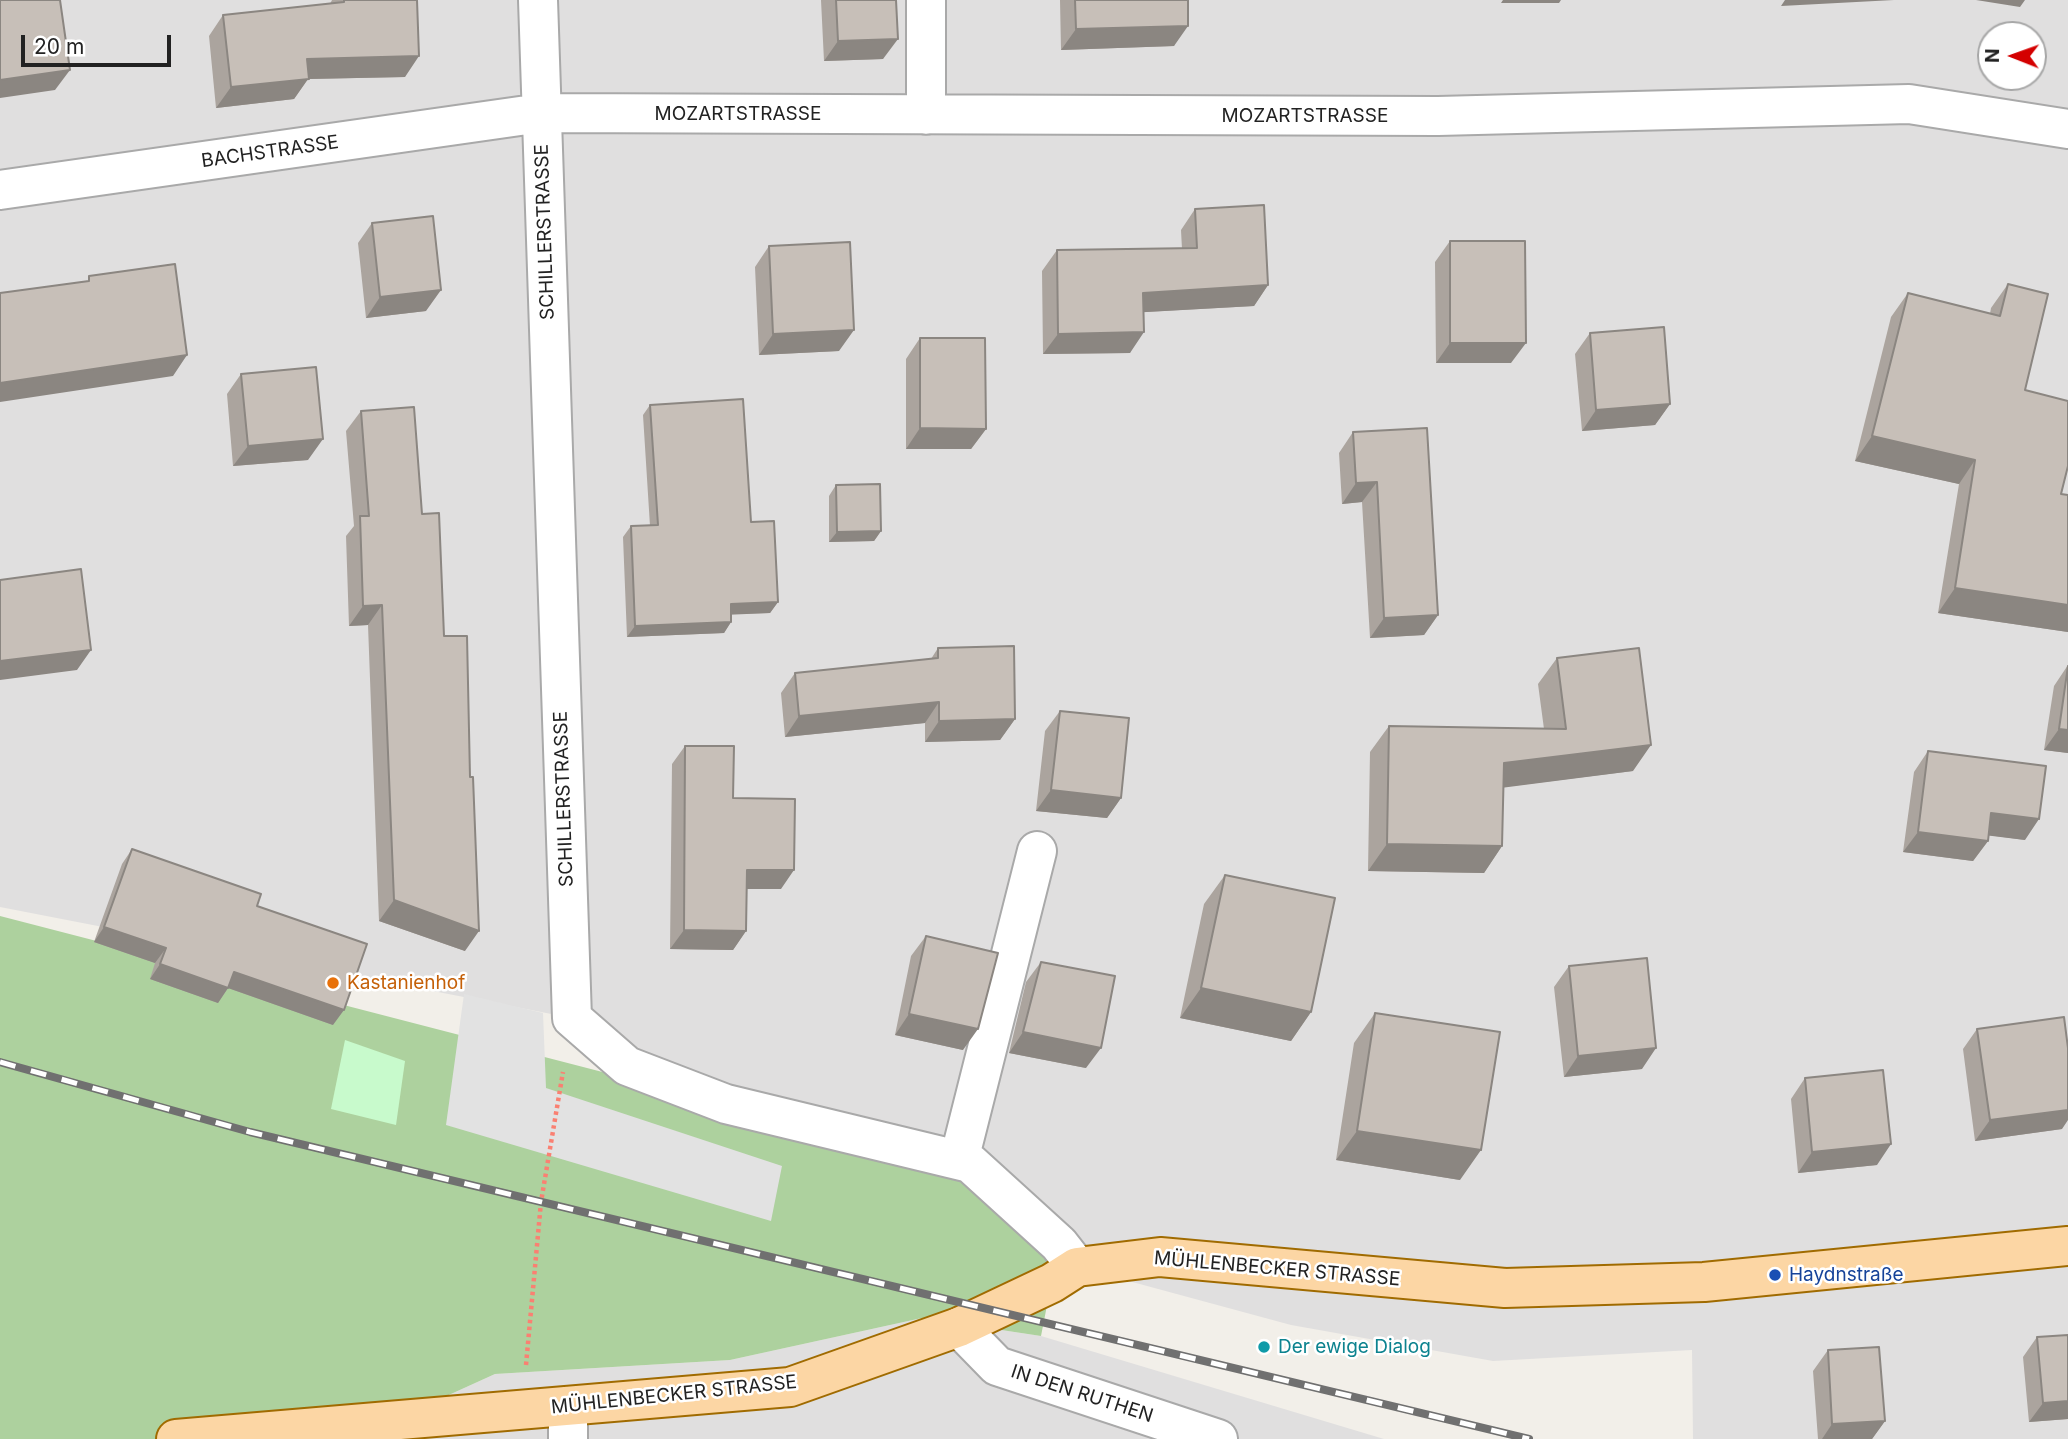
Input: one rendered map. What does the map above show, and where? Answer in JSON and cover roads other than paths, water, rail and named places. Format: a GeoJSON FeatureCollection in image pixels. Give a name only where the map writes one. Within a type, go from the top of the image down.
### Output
{"type":"FeatureCollection","features":[{"type":"Feature","properties":{"kind":"main road","name":"MÜHLENBECKER STRASSE"},"geometry":{"type":"LineString","coordinates":[[176,1439],[525,1409],[568,1422],[790,1387],[959,1327],[1052,1283],[1077,1266],[1160,1257],[1505,1288],[1704,1282],[2068,1246]]}},
{"type":"Feature","properties":{"kind":"street","name":"SCHILLERSTRASSE"},"geometry":{"type":"LineString","coordinates":[[538,0],[572,1018],[627,1066],[726,1104],[959,1160]]}},
{"type":"Feature","properties":{"kind":"street"},"geometry":{"type":"LineString","coordinates":[[926,0],[926,115]]}},
{"type":"Feature","properties":{"kind":"street","name":"MOZARTSTRASSE"},"geometry":{"type":"LineString","coordinates":[[541,113],[1438,116],[1909,104],[2068,129]]}},
{"type":"Feature","properties":{"kind":"street","name":"BACHSTRASSE"},"geometry":{"type":"LineString","coordinates":[[0,190],[541,113]]}},
{"type":"Feature","properties":{"kind":"street"},"geometry":{"type":"LineString","coordinates":[[1037,851],[959,1160],[970,1163],[1059,1244],[1077,1266]]}},
{"type":"Feature","properties":{"kind":"street","name":"IN DEN RUTHEN"},"geometry":{"type":"LineString","coordinates":[[959,1327],[997,1366],[1218,1439]]}},
{"type":"Feature","properties":{"kind":"railway"},"geometry":{"type":"LineString","coordinates":[[0,1062],[250,1132],[1529,1439]]}},
{"type":"Feature","properties":{"kind":"place","name":"Kastanienhof"},"geometry":{"type":"Point","coordinates":[333,983]}},
{"type":"Feature","properties":{"kind":"place","name":"Haydnstraße"},"geometry":{"type":"Point","coordinates":[1775,1275]}},
{"type":"Feature","properties":{"kind":"place","name":"Der ewige Dialog"},"geometry":{"type":"Point","coordinates":[1264,1347]}}]}
